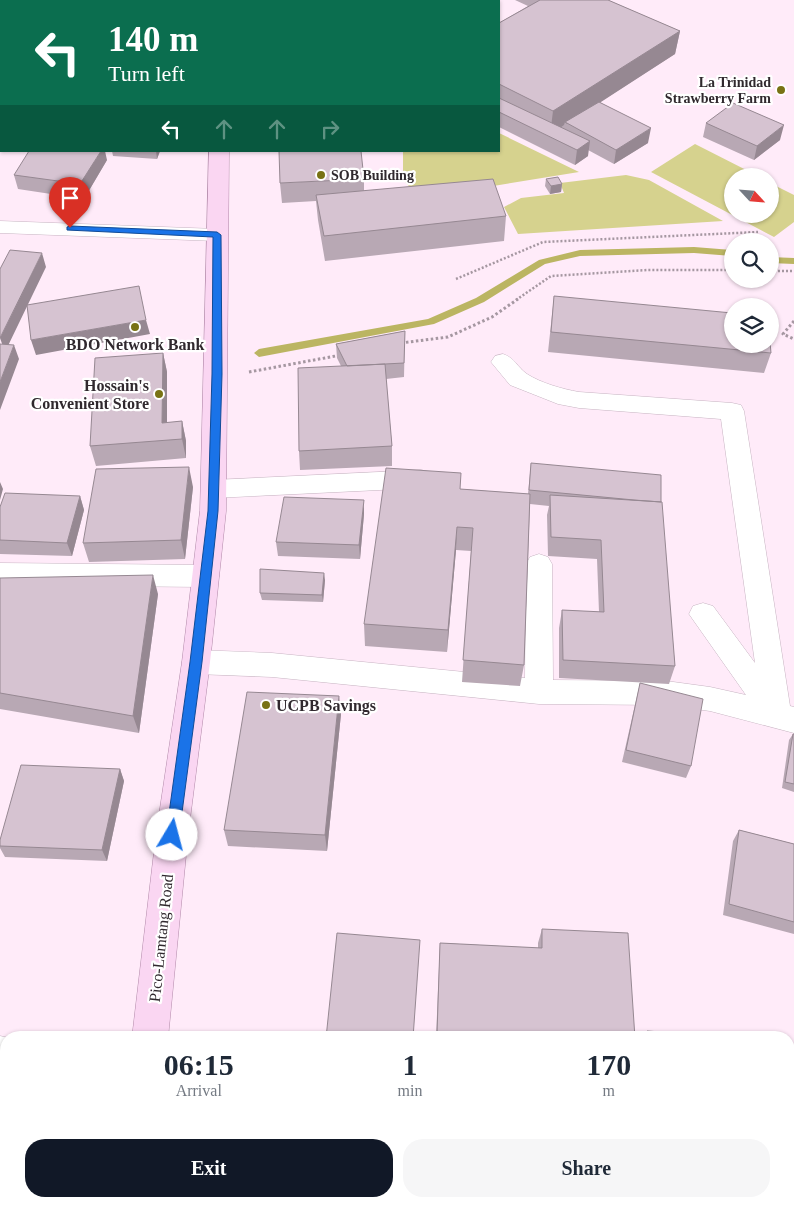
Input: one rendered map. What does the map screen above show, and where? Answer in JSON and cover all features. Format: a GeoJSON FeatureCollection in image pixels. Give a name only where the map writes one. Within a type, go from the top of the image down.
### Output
{"type":"FeatureCollection","features":[{"type":"Feature","properties":{"kind":"main road","name":"Pico-Lamtang Road"},"geometry":{"type":"LineString","coordinates":[[151,1031],[172,835],[196,662],[213,511],[220,152]]}},
{"type":"Feature","properties":{"kind":"street"},"geometry":{"type":"LineString","coordinates":[[0,227],[217,235]]}},
{"type":"Feature","properties":{"kind":"street"},"geometry":{"type":"LineString","coordinates":[[503,362],[518,379],[558,396],[579,400],[732,411],[786,718]]}},
{"type":"Feature","properties":{"kind":"street"},"geometry":{"type":"LineString","coordinates":[[214,489],[441,478]]}},
{"type":"Feature","properties":{"kind":"street"},"geometry":{"type":"LineString","coordinates":[[539,564],[539,692]]}},
{"type":"Feature","properties":{"kind":"street"},"geometry":{"type":"LineString","coordinates":[[0,574],[205,576]]}},
{"type":"Feature","properties":{"kind":"street"},"geometry":{"type":"LineString","coordinates":[[703,614],[786,718]]}},
{"type":"Feature","properties":{"kind":"street"},"geometry":{"type":"LineString","coordinates":[[196,662],[272,665],[539,692],[666,692],[710,699],[786,718]]}},
{"type":"Feature","properties":{"kind":"path"},"geometry":{"type":"LineString","coordinates":[[456,279],[543,242],[758,232]]}},
{"type":"Feature","properties":{"kind":"path"},"geometry":{"type":"LineString","coordinates":[[394,344],[448,337],[492,317],[551,276],[647,270],[724,270]]}},
{"type":"Feature","properties":{"kind":"path"},"geometry":{"type":"LineString","coordinates":[[779,271],[794,271]]}},
{"type":"Feature","properties":{"kind":"path"},"geometry":{"type":"LineString","coordinates":[[794,321],[783,334],[794,339]]}},
{"type":"Feature","properties":{"kind":"path"},"geometry":{"type":"LineString","coordinates":[[217,376],[348,353]]}},
{"type":"Feature","properties":{"kind":"shaded area"},"geometry":{"type":"Polygon","coordinates":[[[500,133],[579,172],[469,190],[412,189],[403,180],[403,152],[500,152],[500,133]]]}},
{"type":"Feature","properties":{"kind":"shaded area"},"geometry":{"type":"Polygon","coordinates":[[[695,144],[742,168],[724,168],[724,211],[651,172],[695,144]]]}},
{"type":"Feature","properties":{"kind":"shaded area"},"geometry":{"type":"Polygon","coordinates":[[[626,175],[649,180],[723,221],[518,234],[504,207],[521,198],[564,193],[560,183],[626,175]]]}},
{"type":"Feature","properties":{"kind":"shaded area"},"geometry":{"type":"Polygon","coordinates":[[[779,188],[794,195],[794,222],[779,233],[766,233],[748,223],[779,223],[779,188]]]}},
{"type":"Feature","properties":{"kind":"building"},"geometry":{"type":"Polygon","coordinates":[[[540,0],[608,0],[680,31],[553,111],[500,84],[500,22],[540,0]]]}},
{"type":"Feature","properties":{"kind":"building"},"geometry":{"type":"Polygon","coordinates":[[[500,98],[590,141],[577,150],[500,112],[500,98]]]}},
{"type":"Feature","properties":{"kind":"building"},"geometry":{"type":"Polygon","coordinates":[[[599,102],[651,128],[616,150],[565,122],[599,102]]]}},
{"type":"Feature","properties":{"kind":"building"},"geometry":{"type":"Polygon","coordinates":[[[733,103],[784,125],[757,146],[706,123],[733,103]]]}},
{"type":"Feature","properties":{"kind":"building"},"geometry":{"type":"Polygon","coordinates":[[[28,152],[100,152],[80,184],[14,175],[28,152]]]}},
{"type":"Feature","properties":{"kind":"building"},"geometry":{"type":"Polygon","coordinates":[[[279,152],[361,152],[364,179],[280,183],[279,152]]]}},
{"type":"Feature","properties":{"kind":"building"},"geometry":{"type":"Polygon","coordinates":[[[558,177],[562,184],[551,186],[546,179],[558,177]]]}},
{"type":"Feature","properties":{"kind":"building"},"geometry":{"type":"Polygon","coordinates":[[[493,179],[506,216],[324,236],[316,195],[493,179]]]}},
{"type":"Feature","properties":{"kind":"building"},"geometry":{"type":"Polygon","coordinates":[[[10,250],[42,253],[0,338],[0,269],[10,250]]]}},
{"type":"Feature","properties":{"kind":"building"},"geometry":{"type":"Polygon","coordinates":[[[139,286],[146,320],[31,340],[27,305],[139,286]]]}},
{"type":"Feature","properties":{"kind":"building"},"geometry":{"type":"Polygon","coordinates":[[[554,296],[724,312],[724,349],[551,332],[554,296]]]}},
{"type":"Feature","properties":{"kind":"building"},"geometry":{"type":"Polygon","coordinates":[[[405,331],[404,363],[347,366],[336,344],[405,331]]]}},
{"type":"Feature","properties":{"kind":"building"},"geometry":{"type":"Polygon","coordinates":[[[0,344],[14,345],[0,382],[0,344]]]}},
{"type":"Feature","properties":{"kind":"building"},"geometry":{"type":"Polygon","coordinates":[[[163,353],[162,423],[182,421],[182,439],[90,446],[95,358],[163,353]]]}},
{"type":"Feature","properties":{"kind":"building"},"geometry":{"type":"Polygon","coordinates":[[[385,364],[392,446],[299,451],[298,368],[385,364]]]}},
{"type":"Feature","properties":{"kind":"building"},"geometry":{"type":"Polygon","coordinates":[[[531,463],[661,475],[661,502],[529,490],[531,463]]]}},
{"type":"Feature","properties":{"kind":"building"},"geometry":{"type":"Polygon","coordinates":[[[189,467],[181,540],[83,543],[96,469],[189,467]]]}},
{"type":"Feature","properties":{"kind":"building"},"geometry":{"type":"Polygon","coordinates":[[[386,468],[461,473],[460,489],[530,494],[524,665],[463,660],[473,528],[457,527],[448,630],[364,624],[386,468]]]}},
{"type":"Feature","properties":{"kind":"building"},"geometry":{"type":"Polygon","coordinates":[[[5,493],[80,496],[67,543],[0,540],[0,507],[5,493]]]}},
{"type":"Feature","properties":{"kind":"building"},"geometry":{"type":"Polygon","coordinates":[[[550,495],[662,502],[675,666],[563,660],[562,610],[604,612],[601,540],[551,537],[550,495]]]}},
{"type":"Feature","properties":{"kind":"building"},"geometry":{"type":"Polygon","coordinates":[[[284,497],[364,500],[359,545],[276,542],[284,497]]]}},
{"type":"Feature","properties":{"kind":"building"},"geometry":{"type":"Polygon","coordinates":[[[260,569],[324,573],[322,595],[260,593],[260,569]]]}},
{"type":"Feature","properties":{"kind":"building"},"geometry":{"type":"Polygon","coordinates":[[[153,575],[133,716],[0,693],[0,578],[153,575]]]}},
{"type":"Feature","properties":{"kind":"building"},"geometry":{"type":"Polygon","coordinates":[[[640,683],[703,699],[691,766],[626,750],[640,683]]]}},
{"type":"Feature","properties":{"kind":"building"},"geometry":{"type":"Polygon","coordinates":[[[247,692],[339,696],[325,835],[224,830],[247,692]]]}},
{"type":"Feature","properties":{"kind":"building"},"geometry":{"type":"Polygon","coordinates":[[[794,734],[794,784],[785,782],[794,734]]]}},
{"type":"Feature","properties":{"kind":"building"},"geometry":{"type":"Polygon","coordinates":[[[21,765],[120,769],[102,850],[0,846],[0,840],[21,765]]]}},
{"type":"Feature","properties":{"kind":"building"},"geometry":{"type":"Polygon","coordinates":[[[739,830],[794,844],[794,922],[729,904],[739,830]]]}},
{"type":"Feature","properties":{"kind":"building"},"geometry":{"type":"Polygon","coordinates":[[[542,929],[628,933],[635,1031],[437,1031],[440,943],[542,948],[542,929]]]}},
{"type":"Feature","properties":{"kind":"building"},"geometry":{"type":"Polygon","coordinates":[[[337,933],[420,940],[414,1031],[327,1031],[337,933]]]}},
{"type":"Feature","properties":{"kind":"waterway"},"geometry":{"type":"LineString","coordinates":[[259,353],[430,322],[480,300],[542,262],[580,253],[694,250],[724,252]]}},
{"type":"Feature","properties":{"kind":"waterway"},"geometry":{"type":"LineString","coordinates":[[779,260],[794,261]]}},
{"type":"Feature","properties":{"kind":"place","name":"La Trinidad Strawberry Farm"},"geometry":{"type":"Point","coordinates":[781,90]}},
{"type":"Feature","properties":{"kind":"place","name":"SOB Building"},"geometry":{"type":"Point","coordinates":[321,175]}},
{"type":"Feature","properties":{"kind":"place","name":"BDO Network Bank"},"geometry":{"type":"Point","coordinates":[135,327]}},
{"type":"Feature","properties":{"kind":"place","name":"Hossain's Convenient Store"},"geometry":{"type":"Point","coordinates":[159,394]}},
{"type":"Feature","properties":{"kind":"place","name":"UCPB Savings"},"geometry":{"type":"Point","coordinates":[266,705]}},
{"type":"Feature","properties":{"kind":"route"},"geometry":{"type":"LineString","coordinates":[[70,228],[217,235],[218,311],[213,511],[196,662],[172,835]]}}]}
